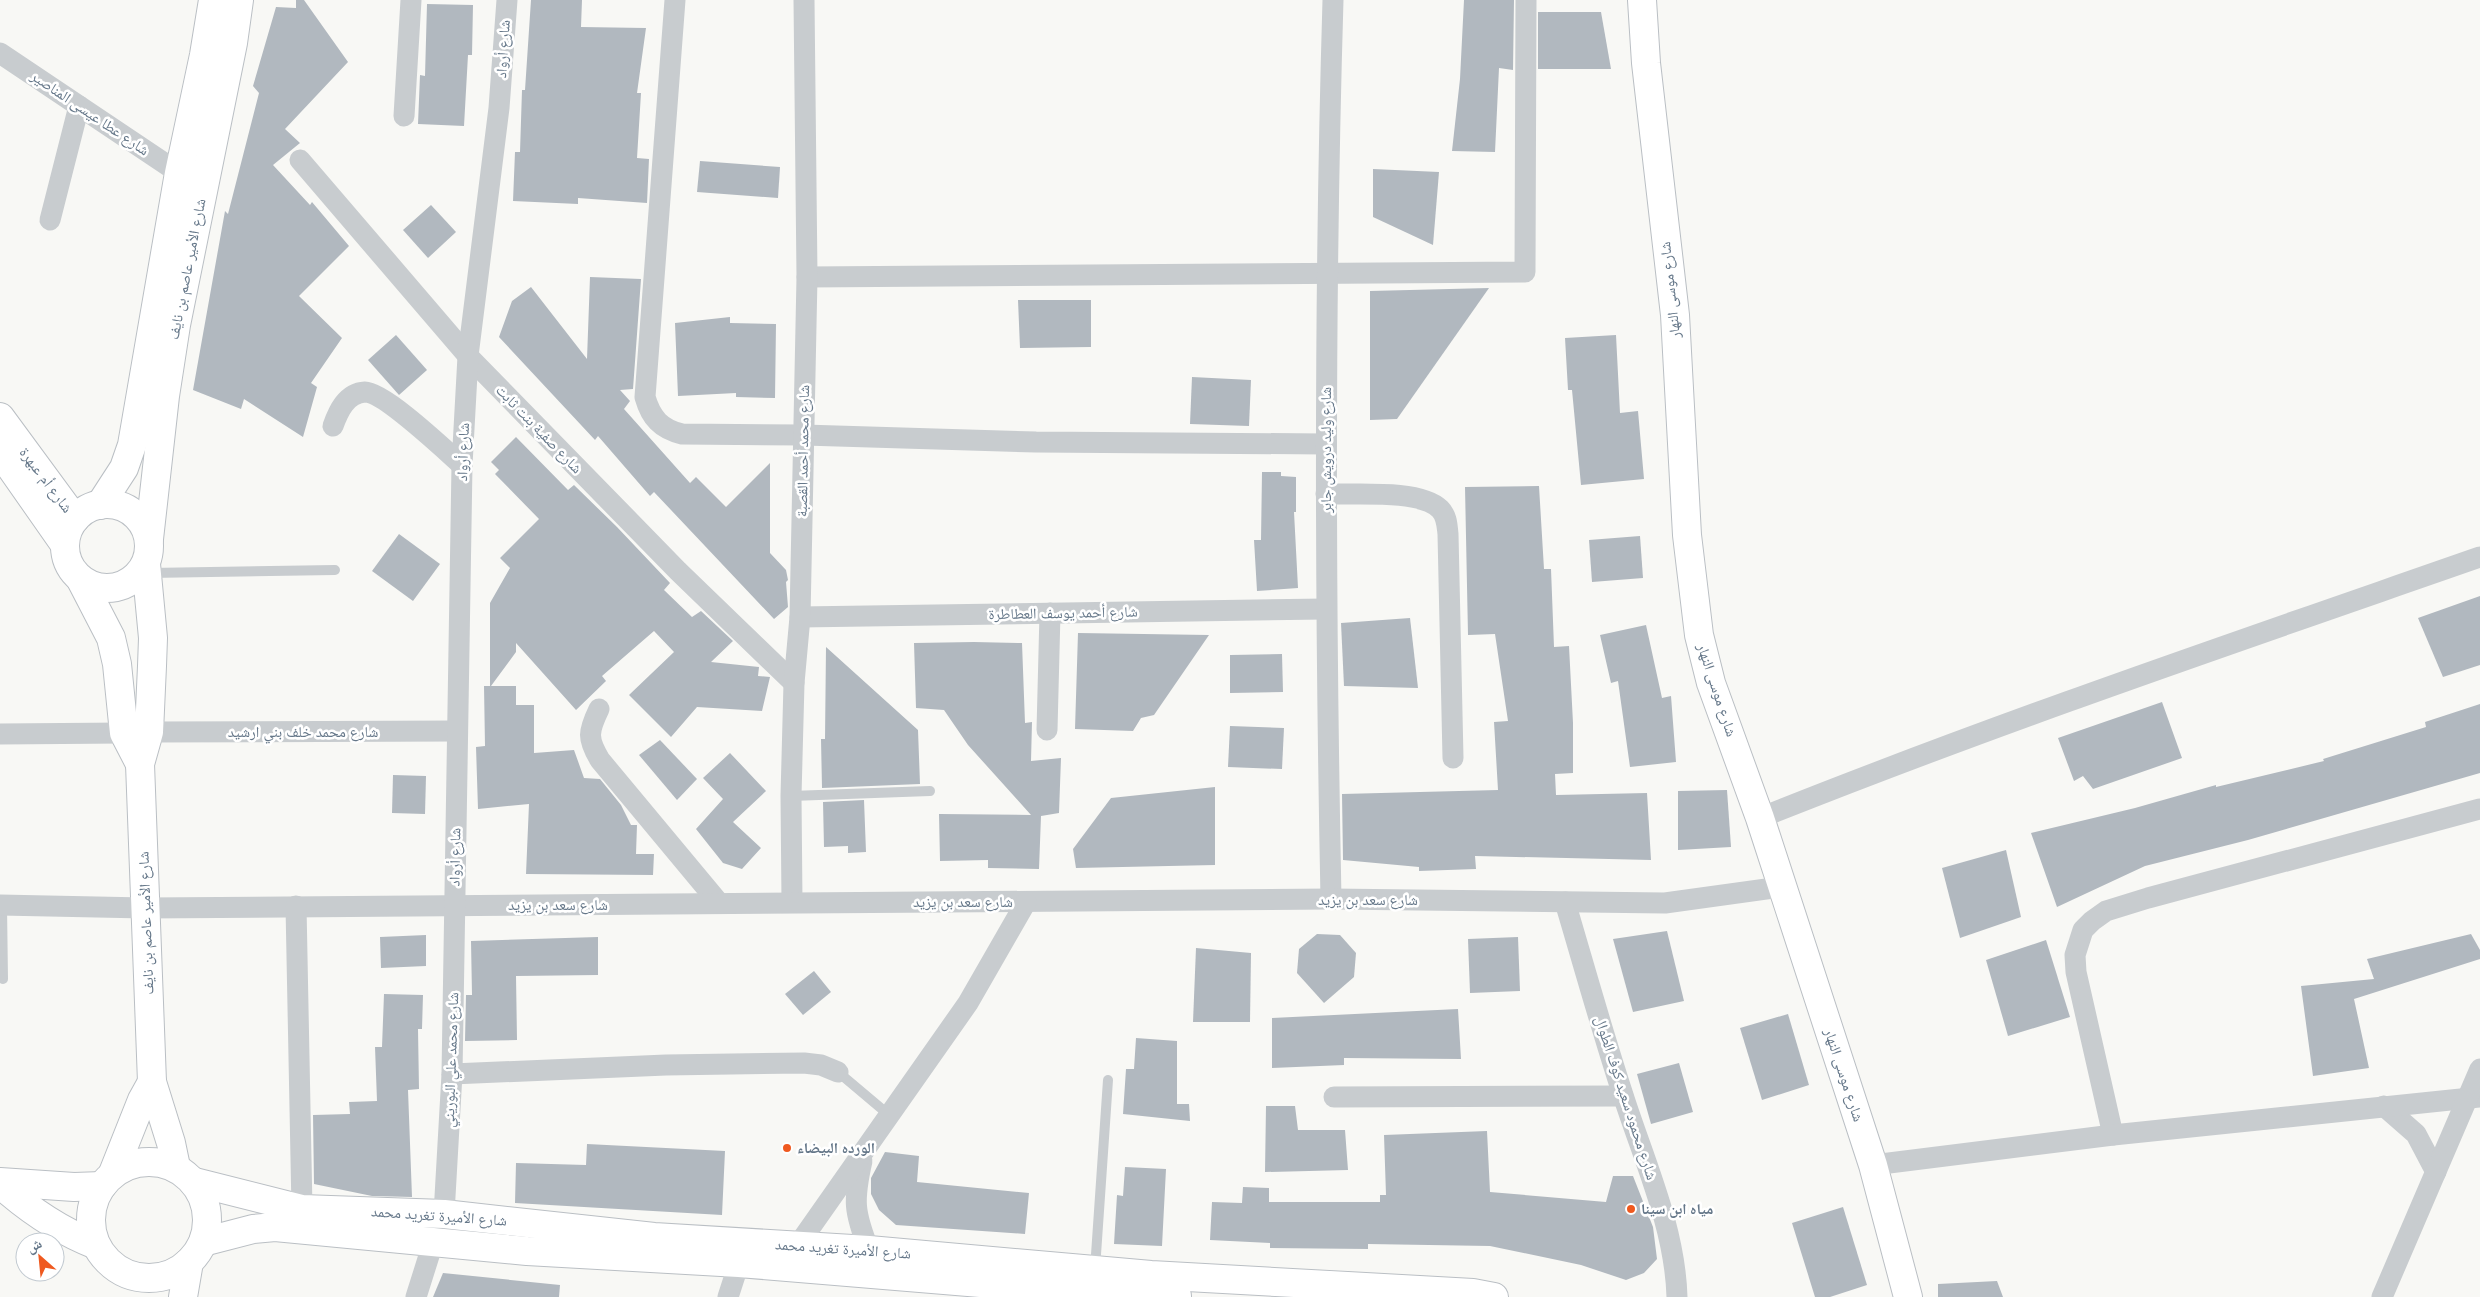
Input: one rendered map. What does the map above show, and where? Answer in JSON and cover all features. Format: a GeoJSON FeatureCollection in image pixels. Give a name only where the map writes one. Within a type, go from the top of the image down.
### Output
{"type":"FeatureCollection","features":[{"type":"Feature","properties":{"kind":"street","name":"شارع الأمير عاصم بن نايف"},"geometry":{"type":"LineString","coordinates":[[100,505],[124,468],[132,445],[179,173],[204,56],[213,0]]}},
{"type":"Feature","properties":{"kind":"street","name":"شارع الأمير عاصم بن نايف"},"geometry":{"type":"LineString","coordinates":[[137,733],[153,638],[148,559],[165,396],[176,325],[233,43],[239,0]]}},
{"type":"Feature","properties":{"kind":"street"},"geometry":{"type":"LineString","coordinates":[[404,116],[411,0]]}},
{"type":"Feature","properties":{"kind":"street","name":"شارع أرواد"},"geometry":{"type":"LineString","coordinates":[[454,906],[461,604],[462,465],[468,356],[499,108],[507,0]]}},
{"type":"Feature","properties":{"kind":"street"},"geometry":{"type":"LineString","coordinates":[[674,0],[645,397],[648,409],[662,426],[682,434],[804,435],[1036,442],[1325,444]]}},
{"type":"Feature","properties":{"kind":"street","name":"شارع محمد أحمد القصبة"},"geometry":{"type":"LineString","coordinates":[[792,902],[791,796],[794,683],[800,616],[807,277],[804,0]]}},
{"type":"Feature","properties":{"kind":"street","name":"شارع وليد درويش جابر"},"geometry":{"type":"LineString","coordinates":[[1331,900],[1325,444],[1326,274],[1333,0]]}},
{"type":"Feature","properties":{"kind":"street"},"geometry":{"type":"LineString","coordinates":[[807,277],[1525,272],[1526,0]]}},
{"type":"Feature","properties":{"kind":"street","name":"شارع موسى النهار"},"geometry":{"type":"LineString","coordinates":[[1642,0],[1646,63],[1675,315],[1687,535],[1699,635],[1712,683],[1760,818],[1873,1165],[1908,1297]]}},
{"type":"Feature","properties":{"kind":"street","name":"شارع عطا عيسى المناصير"},"geometry":{"type":"LineString","coordinates":[[0,52],[179,173]]}},
{"type":"Feature","properties":{"kind":"street"},"geometry":{"type":"LineString","coordinates":[[50,220],[79,106]]}},
{"type":"Feature","properties":{"kind":"street","name":"شارع صفية بنت ثابت"},"geometry":{"type":"LineString","coordinates":[[300,160],[468,356],[678,571],[794,683]]}},
{"type":"Feature","properties":{"kind":"street"},"geometry":{"type":"LineString","coordinates":[[333,426],[337,412],[351,397],[363,392],[372,393],[392,406],[462,465]]}},
{"type":"Feature","properties":{"kind":"street","name":"شارع أم عبهرة"},"geometry":{"type":"LineString","coordinates":[[0,417],[75,519]]}},
{"type":"Feature","properties":{"kind":"street","name":"شارع أم عبهرة"},"geometry":{"type":"LineString","coordinates":[[0,452],[65,545]]}},
{"type":"Feature","properties":{"kind":"street"},"geometry":{"type":"LineString","coordinates":[[1326,494],[1406,497],[1432,504],[1444,514],[1448,534],[1453,758]]}},
{"type":"Feature","properties":{"kind":"street"},"geometry":{"type":"LineString","coordinates":[[111,504],[132,511],[140,519],[148,559],[132,580],[112,588],[101,588],[81,580],[69,564],[65,545],[68,531],[75,519],[86,510],[100,505],[111,504]]}},
{"type":"Feature","properties":{"kind":"street"},"geometry":{"type":"LineString","coordinates":[[1760,818],[1889,766],[2096,691],[2480,557]]}},
{"type":"Feature","properties":{"kind":"street","name":"شارع الأمير عاصم بن نايف"},"geometry":{"type":"LineString","coordinates":[[81,580],[110,638],[137,733],[140,764],[152,1082],[169,1135],[185,1175]]}},
{"type":"Feature","properties":{"kind":"street","name":"شارع أحمد يوسف العطاطرة"},"geometry":{"type":"LineString","coordinates":[[800,616],[1326,609]]}},
{"type":"Feature","properties":{"kind":"street"},"geometry":{"type":"LineString","coordinates":[[1047,730],[1050,613]]}},
{"type":"Feature","properties":{"kind":"street"},"geometry":{"type":"LineString","coordinates":[[598,709],[589,735],[590,744],[600,760],[719,904]]}},
{"type":"Feature","properties":{"kind":"street","name":"شارع محمد خلف بني ارشيد"},"geometry":{"type":"LineString","coordinates":[[0,734],[457,731]]}},
{"type":"Feature","properties":{"kind":"street"},"geometry":{"type":"LineString","coordinates":[[2113,1135],[2076,972],[2078,943],[2083,930],[2092,921],[2106,911],[2148,898],[2480,808]]}},
{"type":"Feature","properties":{"kind":"street","name":"شارع سعد بن يزيد"},"geometry":{"type":"LineString","coordinates":[[1,906],[145,908],[792,902],[1331,900],[1665,903],[1781,887]]}},
{"type":"Feature","properties":{"kind":"street"},"geometry":{"type":"LineString","coordinates":[[798,1245],[968,1003],[1026,902]]}},
{"type":"Feature","properties":{"kind":"street","name":"شارع محمود سعيد كوف الطوال"},"geometry":{"type":"LineString","coordinates":[[1565,902],[1623,1096],[1669,1238],[1677,1297]]}},
{"type":"Feature","properties":{"kind":"street"},"geometry":{"type":"LineString","coordinates":[[296,906],[302,1209]]}},
{"type":"Feature","properties":{"kind":"street","name":"شارع محمد علي البوريني"},"geometry":{"type":"LineString","coordinates":[[444,1214],[452,1074],[454,906]]}},
{"type":"Feature","properties":{"kind":"street"},"geometry":{"type":"LineString","coordinates":[[452,1074],[666,1064],[795,1063],[821,1065],[838,1072]]}},
{"type":"Feature","properties":{"kind":"street"},"geometry":{"type":"LineString","coordinates":[[2382,1297],[2436,1172],[2474,1098],[2480,1069]]}},
{"type":"Feature","properties":{"kind":"street"},"geometry":{"type":"LineString","coordinates":[[152,1082],[142,1100],[107,1180],[93,1202],[90,1224],[96,1245],[106,1260],[128,1285],[137,1277],[156,1278],[174,1273],[196,1252]]}},
{"type":"Feature","properties":{"kind":"street"},"geometry":{"type":"LineString","coordinates":[[1334,1097],[1623,1096]]}},
{"type":"Feature","properties":{"kind":"street"},"geometry":{"type":"LineString","coordinates":[[1873,1165],[2113,1135],[2474,1098]]}},
{"type":"Feature","properties":{"kind":"street"},"geometry":{"type":"LineString","coordinates":[[2384,1106],[2416,1134],[2436,1172]]}},
{"type":"Feature","properties":{"kind":"street"},"geometry":{"type":"LineString","coordinates":[[864,1151],[855,1203],[859,1224],[869,1250]]}},
{"type":"Feature","properties":{"kind":"street"},"geometry":{"type":"LineString","coordinates":[[0,1183],[74,1187],[107,1180],[132,1163],[154,1161],[185,1175],[203,1196],[208,1219],[183,1297]]}},
{"type":"Feature","properties":{"kind":"street","name":"شارع الأميرة تغريد محمد"},"geometry":{"type":"LineString","coordinates":[[185,1175],[302,1209],[444,1214],[654,1237],[869,1250],[1095,1270],[1473,1293],[1494,1297]]}},
{"type":"Feature","properties":{"kind":"street"},"geometry":{"type":"LineString","coordinates":[[0,1183],[21,1202],[69,1234],[96,1245]]}},
{"type":"Feature","properties":{"kind":"street","name":"شارع الأميرة تغريد محمد"},"geometry":{"type":"LineString","coordinates":[[196,1252],[253,1229],[275,1226],[527,1251],[739,1263],[1016,1286],[1183,1297]]}},
{"type":"Feature","properties":{"kind":"street"},"geometry":{"type":"LineString","coordinates":[[416,1297],[433,1243]]}},
{"type":"Feature","properties":{"kind":"street"},"geometry":{"type":"LineString","coordinates":[[728,1297],[739,1263]]}},
{"type":"Feature","properties":{"kind":"lane"},"geometry":{"type":"LineString","coordinates":[[148,559],[335,570]]}},
{"type":"Feature","properties":{"kind":"lane"},"geometry":{"type":"LineString","coordinates":[[791,796],[930,791]]}},
{"type":"Feature","properties":{"kind":"lane"},"geometry":{"type":"LineString","coordinates":[[1,906],[3,979]]}},
{"type":"Feature","properties":{"kind":"lane"},"geometry":{"type":"LineString","coordinates":[[838,1072],[889,1115]]}},
{"type":"Feature","properties":{"kind":"lane"},"geometry":{"type":"LineString","coordinates":[[1095,1270],[1108,1080]]}},
{"type":"Feature","properties":{"kind":"building"},"geometry":{"type":"Polygon","coordinates":[[[296,0],[304,0],[348,62],[285,129],[300,143],[273,165],[310,205],[312,202],[349,246],[299,296],[342,338],[311,383],[317,387],[303,437],[244,399],[241,409],[193,390],[225,211],[228,214],[259,93],[253,86],[276,7],[296,8],[296,0]]]}},
{"type":"Feature","properties":{"kind":"building"},"geometry":{"type":"Polygon","coordinates":[[[531,0],[582,0],[581,27],[646,28],[637,93],[641,93],[637,158],[649,159],[647,203],[578,198],[578,204],[513,201],[515,152],[520,152],[522,90],[525,90],[531,0]]]}},
{"type":"Feature","properties":{"kind":"building"},"geometry":{"type":"Polygon","coordinates":[[[1464,0],[1514,0],[1513,70],[1499,68],[1495,152],[1452,151],[1460,79],[1464,0]]]}},
{"type":"Feature","properties":{"kind":"building"},"geometry":{"type":"Polygon","coordinates":[[[427,4],[473,5],[472,55],[468,55],[464,126],[418,124],[420,75],[425,76],[427,4]]]}},
{"type":"Feature","properties":{"kind":"building"},"geometry":{"type":"Polygon","coordinates":[[[1538,12],[1601,12],[1611,69],[1538,69],[1538,12]]]}},
{"type":"Feature","properties":{"kind":"building"},"geometry":{"type":"Polygon","coordinates":[[[700,161],[780,167],[778,198],[697,192],[700,161]]]}},
{"type":"Feature","properties":{"kind":"building"},"geometry":{"type":"Polygon","coordinates":[[[1373,169],[1439,172],[1433,245],[1373,217],[1373,169]]]}},
{"type":"Feature","properties":{"kind":"building"},"geometry":{"type":"Polygon","coordinates":[[[431,205],[456,232],[428,258],[403,230],[431,205]]]}},
{"type":"Feature","properties":{"kind":"building"},"geometry":{"type":"Polygon","coordinates":[[[590,277],[641,279],[633,389],[620,390],[630,401],[624,409],[690,483],[696,477],[726,507],[770,463],[770,553],[786,570],[788,580],[786,582],[788,607],[774,619],[654,492],[650,496],[598,436],[595,440],[499,337],[512,301],[531,287],[587,359],[590,277]]]}},
{"type":"Feature","properties":{"kind":"building"},"geometry":{"type":"Polygon","coordinates":[[[1489,288],[1397,419],[1370,420],[1370,291],[1489,288]]]}},
{"type":"Feature","properties":{"kind":"building"},"geometry":{"type":"Polygon","coordinates":[[[1018,300],[1091,300],[1091,347],[1020,348],[1018,300]]]}},
{"type":"Feature","properties":{"kind":"building"},"geometry":{"type":"Polygon","coordinates":[[[730,317],[730,323],[776,324],[775,398],[736,397],[736,393],[678,396],[675,323],[730,317]]]}},
{"type":"Feature","properties":{"kind":"building"},"geometry":{"type":"Polygon","coordinates":[[[396,335],[427,370],[399,395],[368,360],[396,335]]]}},
{"type":"Feature","properties":{"kind":"building"},"geometry":{"type":"Polygon","coordinates":[[[1616,335],[1620,413],[1638,411],[1644,479],[1581,485],[1572,390],[1568,390],[1565,338],[1616,335]]]}},
{"type":"Feature","properties":{"kind":"building"},"geometry":{"type":"Polygon","coordinates":[[[1192,377],[1251,380],[1249,426],[1190,424],[1192,377]]]}},
{"type":"Feature","properties":{"kind":"building"},"geometry":{"type":"Polygon","coordinates":[[[516,437],[568,490],[574,485],[617,527],[670,583],[664,590],[692,617],[701,611],[733,641],[711,662],[759,667],[758,676],[770,677],[762,711],[697,707],[671,737],[629,695],[674,652],[654,631],[602,676],[606,681],[576,710],[516,643],[516,652],[491,686],[516,686],[516,705],[534,705],[534,753],[574,750],[584,778],[600,779],[621,805],[631,825],[637,825],[636,854],[654,854],[653,875],[526,874],[529,804],[478,809],[476,747],[485,746],[484,686],[490,686],[490,603],[510,568],[500,558],[539,519],[495,474],[499,470],[491,462],[516,437]]]}},
{"type":"Feature","properties":{"kind":"building"},"geometry":{"type":"Polygon","coordinates":[[[1262,472],[1281,472],[1281,476],[1296,477],[1296,512],[1294,512],[1298,588],[1257,591],[1254,540],[1261,540],[1262,472]]]}},
{"type":"Feature","properties":{"kind":"building"},"geometry":{"type":"Polygon","coordinates":[[[1539,486],[1544,569],[1551,569],[1554,647],[1569,646],[1573,723],[1573,773],[1555,774],[1556,795],[1647,793],[1651,860],[1475,856],[1476,869],[1419,871],[1419,867],[1343,860],[1342,794],[1498,790],[1494,722],[1508,721],[1495,634],[1468,635],[1465,487],[1539,486]]]}},
{"type":"Feature","properties":{"kind":"building"},"geometry":{"type":"Polygon","coordinates":[[[399,534],[440,564],[413,601],[372,571],[399,534]]]}},
{"type":"Feature","properties":{"kind":"building"},"geometry":{"type":"Polygon","coordinates":[[[1640,536],[1643,578],[1592,582],[1589,540],[1640,536]]]}},
{"type":"Feature","properties":{"kind":"building"},"geometry":{"type":"Polygon","coordinates":[[[2480,596],[2480,665],[2443,677],[2418,618],[2480,596]]]}},
{"type":"Feature","properties":{"kind":"building"},"geometry":{"type":"Polygon","coordinates":[[[1410,618],[1418,688],[1344,686],[1341,623],[1410,618]]]}},
{"type":"Feature","properties":{"kind":"building"},"geometry":{"type":"Polygon","coordinates":[[[1646,625],[1662,698],[1671,696],[1676,762],[1630,767],[1618,681],[1611,683],[1600,635],[1646,625]]]}},
{"type":"Feature","properties":{"kind":"building"},"geometry":{"type":"Polygon","coordinates":[[[1078,633],[1209,635],[1154,715],[1141,718],[1133,731],[1075,729],[1078,633]]]}},
{"type":"Feature","properties":{"kind":"building"},"geometry":{"type":"Polygon","coordinates":[[[914,643],[1022,643],[1025,723],[1032,722],[1031,761],[1061,758],[1059,813],[1041,816],[1039,869],[988,868],[988,860],[940,861],[939,814],[1031,815],[968,745],[944,710],[916,708],[914,643]]]}},
{"type":"Feature","properties":{"kind":"building"},"geometry":{"type":"Polygon","coordinates":[[[826,647],[918,730],[920,784],[822,788],[821,739],[825,739],[826,647]]]}},
{"type":"Feature","properties":{"kind":"building"},"geometry":{"type":"Polygon","coordinates":[[[1282,654],[1283,692],[1230,693],[1230,655],[1282,654]]]}},
{"type":"Feature","properties":{"kind":"building"},"geometry":{"type":"Polygon","coordinates":[[[2162,702],[2182,758],[2093,789],[2083,776],[2074,781],[2058,738],[2162,702]]]}},
{"type":"Feature","properties":{"kind":"building"},"geometry":{"type":"Polygon","coordinates":[[[2480,704],[2480,773],[2248,840],[2145,866],[2057,907],[2031,833],[2135,808],[2216,785],[2216,787],[2324,761],[2323,759],[2426,727],[2425,722],[2480,704]]]}},
{"type":"Feature","properties":{"kind":"building"},"geometry":{"type":"Polygon","coordinates":[[[1230,726],[1284,728],[1282,769],[1228,767],[1230,726]]]}},
{"type":"Feature","properties":{"kind":"building"},"geometry":{"type":"Polygon","coordinates":[[[660,740],[697,779],[677,800],[639,755],[660,740]]]}},
{"type":"Feature","properties":{"kind":"building"},"geometry":{"type":"Polygon","coordinates":[[[730,753],[766,791],[733,822],[761,848],[742,869],[723,863],[696,829],[723,799],[703,778],[730,753]]]}},
{"type":"Feature","properties":{"kind":"building"},"geometry":{"type":"Polygon","coordinates":[[[393,775],[426,776],[425,814],[392,813],[393,775]]]}},
{"type":"Feature","properties":{"kind":"building"},"geometry":{"type":"Polygon","coordinates":[[[1215,787],[1215,865],[1076,868],[1073,849],[1111,798],[1215,787]]]}},
{"type":"Feature","properties":{"kind":"building"},"geometry":{"type":"Polygon","coordinates":[[[1727,790],[1731,847],[1678,850],[1678,791],[1727,790]]]}},
{"type":"Feature","properties":{"kind":"building"},"geometry":{"type":"Polygon","coordinates":[[[864,800],[866,852],[848,853],[848,846],[824,847],[823,802],[864,800]]]}},
{"type":"Feature","properties":{"kind":"building"},"geometry":{"type":"Polygon","coordinates":[[[2006,850],[2021,917],[1960,938],[1942,868],[2006,850]]]}},
{"type":"Feature","properties":{"kind":"building"},"geometry":{"type":"Polygon","coordinates":[[[1667,931],[1684,1001],[1633,1012],[1613,939],[1667,931]]]}},
{"type":"Feature","properties":{"kind":"building"},"geometry":{"type":"Polygon","coordinates":[[[1317,934],[1340,935],[1356,953],[1354,977],[1324,1003],[1297,973],[1299,949],[1317,934]]]}},
{"type":"Feature","properties":{"kind":"building"},"geometry":{"type":"Polygon","coordinates":[[[2471,934],[2480,950],[2480,959],[2354,999],[2369,1068],[2313,1076],[2301,986],[2374,979],[2367,959],[2471,934]]]}},
{"type":"Feature","properties":{"kind":"building"},"geometry":{"type":"Polygon","coordinates":[[[426,935],[426,966],[381,968],[380,937],[426,935]]]}},
{"type":"Feature","properties":{"kind":"building"},"geometry":{"type":"Polygon","coordinates":[[[598,937],[598,975],[516,976],[517,1040],[465,1041],[466,995],[472,995],[471,941],[598,937]]]}},
{"type":"Feature","properties":{"kind":"building"},"geometry":{"type":"Polygon","coordinates":[[[1518,937],[1520,991],[1470,993],[1468,939],[1518,937]]]}},
{"type":"Feature","properties":{"kind":"building"},"geometry":{"type":"Polygon","coordinates":[[[2046,940],[2070,1017],[2008,1036],[1986,960],[2046,940]]]}},
{"type":"Feature","properties":{"kind":"building"},"geometry":{"type":"Polygon","coordinates":[[[1196,948],[1251,953],[1250,1022],[1193,1022],[1196,948]]]}},
{"type":"Feature","properties":{"kind":"building"},"geometry":{"type":"Polygon","coordinates":[[[814,971],[831,992],[803,1015],[785,994],[814,971]]]}},
{"type":"Feature","properties":{"kind":"building"},"geometry":{"type":"Polygon","coordinates":[[[384,994],[423,995],[422,1029],[418,1029],[419,1089],[408,1090],[412,1197],[372,1196],[314,1184],[313,1115],[350,1114],[349,1102],[377,1101],[375,1047],[382,1047],[384,994]]]}},
{"type":"Feature","properties":{"kind":"building"},"geometry":{"type":"Polygon","coordinates":[[[1458,1009],[1461,1059],[1344,1058],[1344,1065],[1272,1068],[1272,1018],[1458,1009]]]}},
{"type":"Feature","properties":{"kind":"building"},"geometry":{"type":"Polygon","coordinates":[[[1788,1014],[1809,1085],[1762,1100],[1740,1028],[1788,1014]]]}},
{"type":"Feature","properties":{"kind":"building"},"geometry":{"type":"Polygon","coordinates":[[[1136,1038],[1177,1041],[1177,1104],[1189,1104],[1190,1121],[1123,1114],[1126,1069],[1134,1069],[1136,1038]]]}},
{"type":"Feature","properties":{"kind":"building"},"geometry":{"type":"Polygon","coordinates":[[[1679,1063],[1693,1112],[1651,1124],[1637,1074],[1679,1063]]]}},
{"type":"Feature","properties":{"kind":"building"},"geometry":{"type":"Polygon","coordinates":[[[1266,1106],[1295,1106],[1298,1130],[1345,1130],[1348,1170],[1265,1172],[1266,1106]]]}},
{"type":"Feature","properties":{"kind":"building"},"geometry":{"type":"Polygon","coordinates":[[[1487,1131],[1490,1192],[1606,1202],[1613,1176],[1633,1176],[1653,1227],[1657,1259],[1644,1273],[1626,1280],[1581,1265],[1490,1246],[1368,1244],[1368,1249],[1270,1248],[1270,1243],[1210,1240],[1212,1202],[1242,1203],[1243,1187],[1269,1188],[1269,1202],[1380,1202],[1380,1195],[1386,1195],[1384,1135],[1487,1131]]]}},
{"type":"Feature","properties":{"kind":"building"},"geometry":{"type":"Polygon","coordinates":[[[587,1144],[725,1151],[722,1215],[515,1203],[516,1163],[586,1165],[587,1144]]]}},
{"type":"Feature","properties":{"kind":"building"},"geometry":{"type":"Polygon","coordinates":[[[885,1152],[919,1156],[917,1182],[1029,1193],[1025,1234],[896,1225],[879,1210],[871,1194],[871,1178],[885,1152]]]}},
{"type":"Feature","properties":{"kind":"building"},"geometry":{"type":"Polygon","coordinates":[[[1125,1167],[1166,1169],[1162,1246],[1114,1244],[1117,1195],[1123,1196],[1125,1167]]]}},
{"type":"Feature","properties":{"kind":"building"},"geometry":{"type":"Polygon","coordinates":[[[1843,1207],[1867,1285],[1830,1297],[1815,1297],[1792,1223],[1843,1207]]]}},
{"type":"Feature","properties":{"kind":"building"},"geometry":{"type":"Polygon","coordinates":[[[443,1273],[560,1285],[559,1297],[433,1297],[443,1273]]]}},
{"type":"Feature","properties":{"kind":"building"},"geometry":{"type":"Polygon","coordinates":[[[1997,1281],[2003,1297],[1938,1297],[1938,1284],[1997,1281]]]}},
{"type":"Feature","properties":{"kind":"place","name":"الورده البيضاء"},"geometry":{"type":"Point","coordinates":[787,1148]}},
{"type":"Feature","properties":{"kind":"place","name":"مياه ابن سينا"},"geometry":{"type":"Point","coordinates":[1631,1209]}}]}
